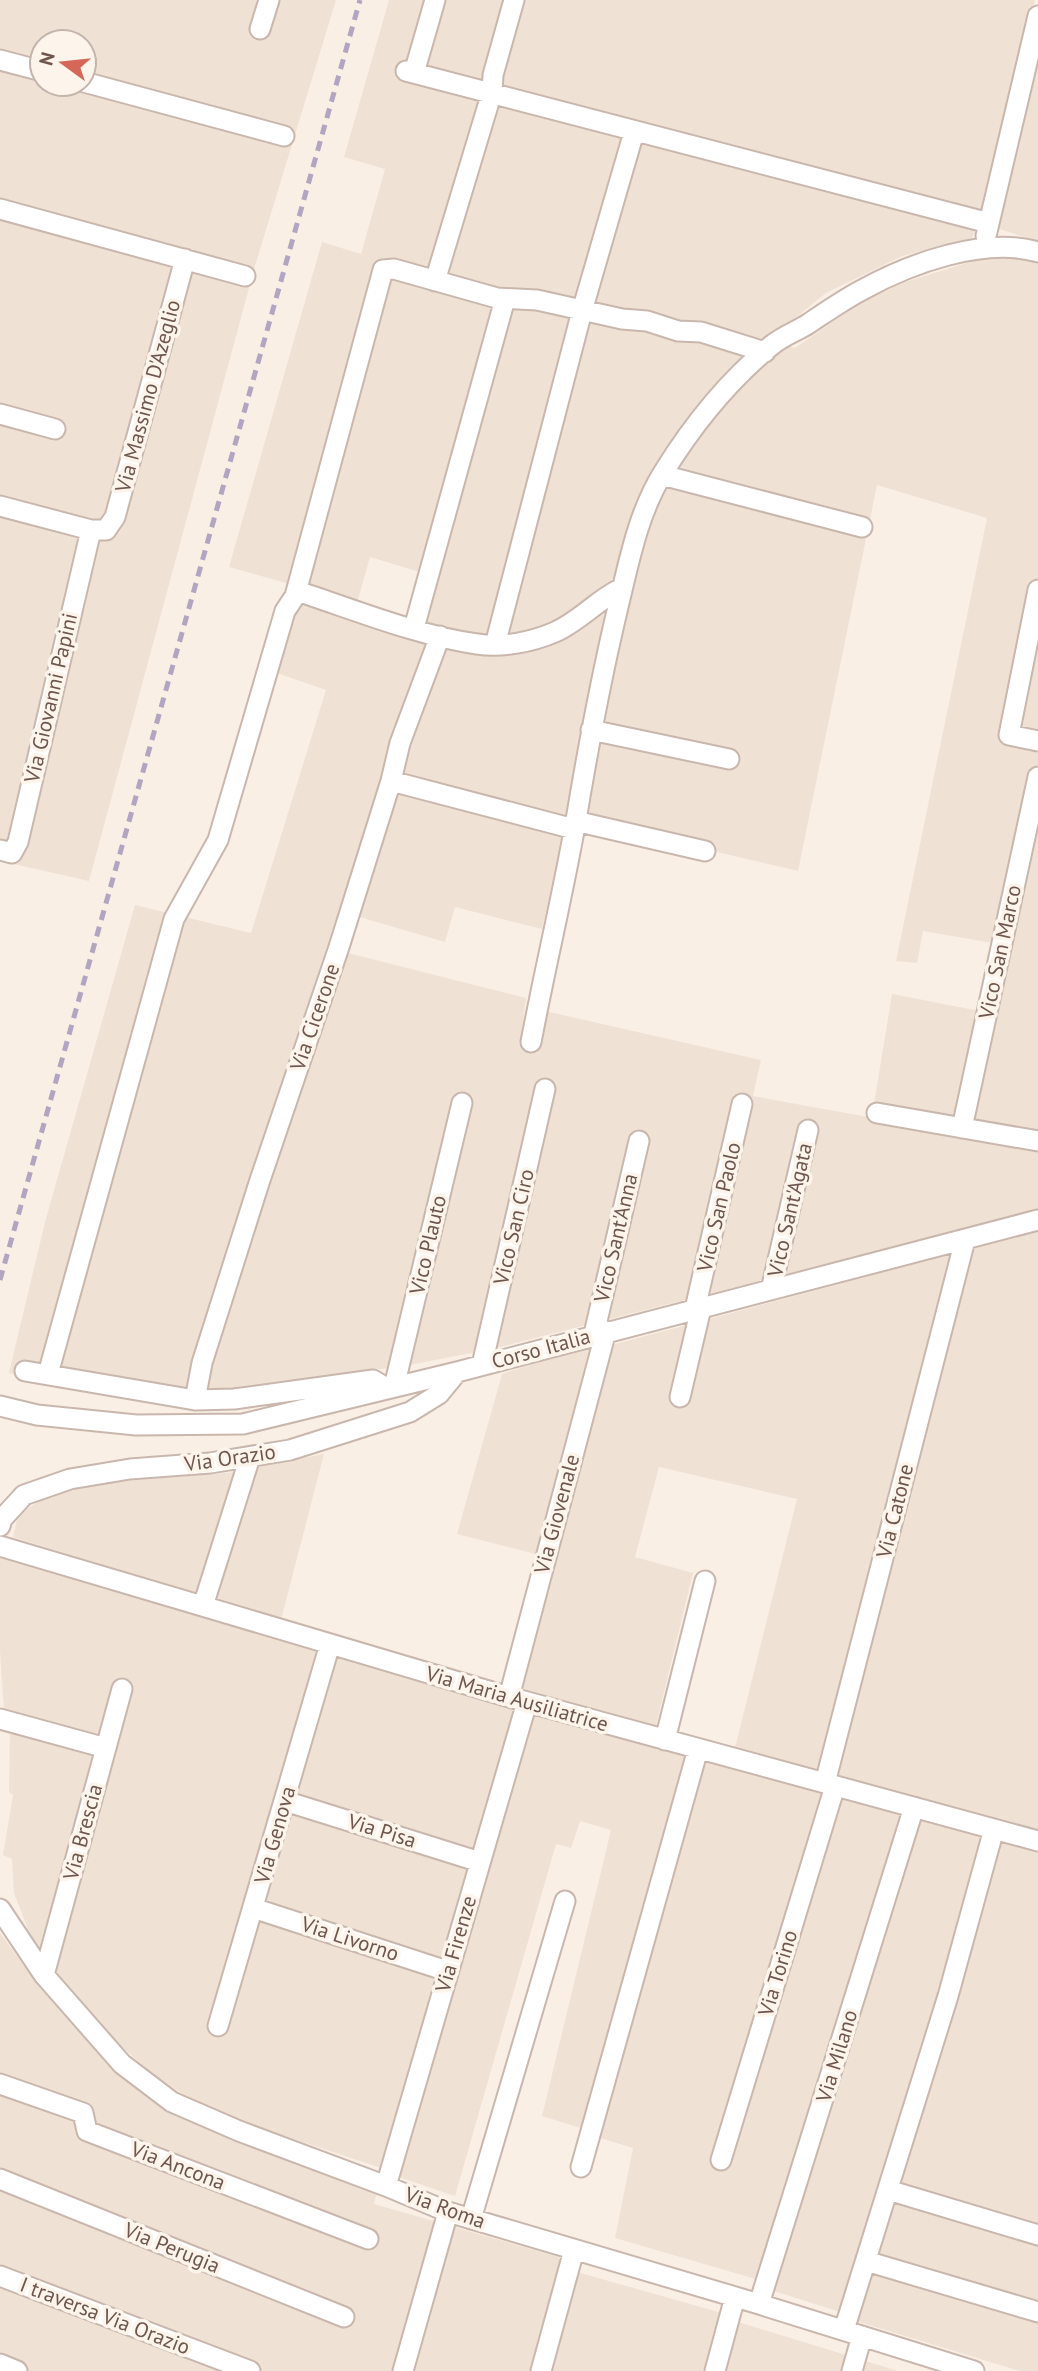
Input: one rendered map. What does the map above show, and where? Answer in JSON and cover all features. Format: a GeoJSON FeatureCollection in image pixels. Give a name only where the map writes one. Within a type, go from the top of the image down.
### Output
{"type":"FeatureCollection","features":[{"type":"Feature","properties":{"kind":"street"},"geometry":{"type":"LineString","coordinates":[[260,29],[269,0]]}},
{"type":"Feature","properties":{"kind":"street"},"geometry":{"type":"LineString","coordinates":[[435,0],[410,72],[989,223]]}},
{"type":"Feature","properties":{"kind":"street"},"geometry":{"type":"LineString","coordinates":[[435,281],[492,92],[514,0]]}},
{"type":"Feature","properties":{"kind":"street"},"geometry":{"type":"LineString","coordinates":[[984,247],[1037,23]]}},
{"type":"Feature","properties":{"kind":"street"},"geometry":{"type":"LineString","coordinates":[[0,60],[28,67]]}},
{"type":"Feature","properties":{"kind":"street"},"geometry":{"type":"LineString","coordinates":[[98,86],[284,136]]}},
{"type":"Feature","properties":{"kind":"street"},"geometry":{"type":"LineString","coordinates":[[495,645],[582,311],[634,132]]}},
{"type":"Feature","properties":{"kind":"street"},"geometry":{"type":"LineString","coordinates":[[0,209],[245,276]]}},
{"type":"Feature","properties":{"kind":"street"},"geometry":{"type":"LineString","coordinates":[[531,1042],[575,825],[591,730],[622,588],[643,513],[662,475],[692,429],[727,387],[774,344],[844,299],[885,277],[984,247],[1023,247],[1038,252]]}},
{"type":"Feature","properties":{"kind":"street","name":"Via Massimo D'Azeglio"},"geometry":{"type":"LineString","coordinates":[[98,530],[115,517],[185,259]]}},
{"type":"Feature","properties":{"kind":"street"},"geometry":{"type":"LineString","coordinates":[[48,1374],[174,919],[218,840],[285,611],[297,591],[383,270],[394,269],[505,299],[537,300],[622,319],[647,321],[678,331],[701,332],[765,352]]}},
{"type":"Feature","properties":{"kind":"street"},"geometry":{"type":"LineString","coordinates":[[414,628],[505,299]]}},
{"type":"Feature","properties":{"kind":"street"},"geometry":{"type":"LineString","coordinates":[[0,414],[55,429]]}},
{"type":"Feature","properties":{"kind":"street"},"geometry":{"type":"LineString","coordinates":[[662,475],[862,527]]}},
{"type":"Feature","properties":{"kind":"street"},"geometry":{"type":"LineString","coordinates":[[0,506],[98,530]]}},
{"type":"Feature","properties":{"kind":"street","name":"Via Giovanni Papini"},"geometry":{"type":"LineString","coordinates":[[0,850],[12,853],[18,842],[98,530]]}},
{"type":"Feature","properties":{"kind":"street"},"geometry":{"type":"LineString","coordinates":[[297,591],[440,636],[478,645],[495,645],[529,640],[556,632],[584,615],[609,594],[622,588]]}},
{"type":"Feature","properties":{"kind":"street"},"geometry":{"type":"LineString","coordinates":[[1038,590],[1009,735],[1038,741]]}},
{"type":"Feature","properties":{"kind":"street","name":"Via Cicerone"},"geometry":{"type":"LineString","coordinates":[[195,1401],[202,1363],[259,1182],[339,947],[391,781],[400,743],[440,636]]}},
{"type":"Feature","properties":{"kind":"street"},"geometry":{"type":"LineString","coordinates":[[591,730],[729,759]]}},
{"type":"Feature","properties":{"kind":"street","name":"Vico San Marco"},"geometry":{"type":"LineString","coordinates":[[962,1128],[1038,777]]}},
{"type":"Feature","properties":{"kind":"street"},"geometry":{"type":"LineString","coordinates":[[391,781],[575,825],[705,851]]}},
{"type":"Feature","properties":{"kind":"street","name":"Vico San Ciro"},"geometry":{"type":"LineString","coordinates":[[482,1365],[545,1089]]}},
{"type":"Feature","properties":{"kind":"street","name":"Vico Plauto"},"geometry":{"type":"LineString","coordinates":[[391,1388],[462,1103]]}},
{"type":"Feature","properties":{"kind":"street","name":"Vico San Paolo"},"geometry":{"type":"LineString","coordinates":[[680,1397],[742,1104]]}},
{"type":"Feature","properties":{"kind":"street"},"geometry":{"type":"LineString","coordinates":[[877,1112],[1038,1141]]}},
{"type":"Feature","properties":{"kind":"street","name":"Vico Sant'Agata"},"geometry":{"type":"LineString","coordinates":[[771,1290],[808,1130]]}},
{"type":"Feature","properties":{"kind":"street","name":"Vico Sant'Anna"},"geometry":{"type":"LineString","coordinates":[[600,1333],[639,1141]]}},
{"type":"Feature","properties":{"kind":"street","name":"Corso Italia"},"geometry":{"type":"LineString","coordinates":[[0,1406],[37,1415],[136,1425],[243,1424],[457,1372],[1038,1220]]}},
{"type":"Feature","properties":{"kind":"street","name":"Via Catone"},"geometry":{"type":"LineString","coordinates":[[830,1784],[965,1240]]}},
{"type":"Feature","properties":{"kind":"street","name":"Via Giovenale"},"geometry":{"type":"LineString","coordinates":[[518,1700],[600,1333]]}},
{"type":"Feature","properties":{"kind":"street"},"geometry":{"type":"LineString","coordinates":[[25,1371],[195,1401],[234,1399],[373,1380],[391,1388]]}},
{"type":"Feature","properties":{"kind":"street","name":"Via Orazio"},"geometry":{"type":"LineString","coordinates":[[0,1526],[2,1519],[24,1495],[70,1479],[130,1469],[210,1463],[290,1450],[410,1412],[439,1394],[457,1372]]}},
{"type":"Feature","properties":{"kind":"street"},"geometry":{"type":"LineString","coordinates":[[203,1606],[250,1457]]}},
{"type":"Feature","properties":{"kind":"street","name":"Via Maria Ausiliatrice"},"geometry":{"type":"LineString","coordinates":[[0,1546],[518,1700],[1038,1841]]}},
{"type":"Feature","properties":{"kind":"street"},"geometry":{"type":"LineString","coordinates":[[665,1740],[705,1581]]}},
{"type":"Feature","properties":{"kind":"street","name":"Via Genova"},"geometry":{"type":"LineString","coordinates":[[218,2026],[330,1644]]}},
{"type":"Feature","properties":{"kind":"street","name":"Via Brescia"},"geometry":{"type":"LineString","coordinates":[[44,1975],[122,1689]]}},
{"type":"Feature","properties":{"kind":"street","name":"Via Firenze"},"geometry":{"type":"LineString","coordinates":[[386,2186],[480,1862],[518,1700]]}},
{"type":"Feature","properties":{"kind":"street"},"geometry":{"type":"LineString","coordinates":[[0,1719],[106,1748]]}},
{"type":"Feature","properties":{"kind":"street"},"geometry":{"type":"LineString","coordinates":[[582,2167],[698,1749]]}},
{"type":"Feature","properties":{"kind":"street","name":"Via Torino"},"geometry":{"type":"LineString","coordinates":[[722,2160],[830,1784]]}},
{"type":"Feature","properties":{"kind":"street","name":"Via Pisa"},"geometry":{"type":"LineString","coordinates":[[285,1801],[480,1862]]}},
{"type":"Feature","properties":{"kind":"street","name":"Via Milano"},"geometry":{"type":"LineString","coordinates":[[759,2304],[914,1807]]}},
{"type":"Feature","properties":{"kind":"street"},"geometry":{"type":"LineString","coordinates":[[852,2371],[853,2333],[866,2261],[948,1996],[994,1829]]}},
{"type":"Feature","properties":{"kind":"street"},"geometry":{"type":"LineString","coordinates":[[471,2219],[565,1901]]}},
{"type":"Feature","properties":{"kind":"street","name":"Via Livorno"},"geometry":{"type":"LineString","coordinates":[[253,1908],[447,1971]]}},
{"type":"Feature","properties":{"kind":"street","name":"Via Roma"},"geometry":{"type":"LineString","coordinates":[[0,1909],[44,1975],[122,2064],[172,2102],[239,2131],[448,2212],[974,2371]]}},
{"type":"Feature","properties":{"kind":"street","name":"Via Ancona"},"geometry":{"type":"LineString","coordinates":[[0,2084],[83,2113],[87,2131],[368,2239]]}},
{"type":"Feature","properties":{"kind":"street","name":"Via Perugia"},"geometry":{"type":"LineString","coordinates":[[0,2179],[344,2317]]}},
{"type":"Feature","properties":{"kind":"street"},"geometry":{"type":"LineString","coordinates":[[888,2190],[1038,2235]]}},
{"type":"Feature","properties":{"kind":"street"},"geometry":{"type":"LineString","coordinates":[[403,2371],[448,2212]]}},
{"type":"Feature","properties":{"kind":"street"},"geometry":{"type":"LineString","coordinates":[[541,2371],[574,2250]]}},
{"type":"Feature","properties":{"kind":"street"},"geometry":{"type":"LineString","coordinates":[[866,2261],[1038,2312]]}},
{"type":"Feature","properties":{"kind":"street","name":"I traversa Via Orazio"},"geometry":{"type":"LineString","coordinates":[[0,2276],[250,2371]]}},
{"type":"Feature","properties":{"kind":"street"},"geometry":{"type":"LineString","coordinates":[[715,2371],[735,2297]]}},
{"type":"Feature","properties":{"kind":"street"},"geometry":{"type":"LineString","coordinates":[[0,2364],[17,2371]]}},
{"type":"Feature","properties":{"kind":"shaded area"},"geometry":{"type":"Polygon","coordinates":[[[0,0],[336,0],[255,266],[89,881],[0,861],[0,0]]]}},
{"type":"Feature","properties":{"kind":"shaded area"},"geometry":{"type":"Polygon","coordinates":[[[389,0],[1035,0],[984,206],[972,238],[902,256],[826,293],[769,339],[691,415],[655,466],[613,578],[567,619],[503,640],[423,624],[436,577],[370,557],[357,603],[229,567],[322,242],[361,254],[385,169],[344,157],[389,0]]]}},
{"type":"Feature","properties":{"kind":"shaded area"},"geometry":{"type":"Polygon","coordinates":[[[1038,48],[1038,241],[999,229],[996,225],[1038,48]]]}},
{"type":"Feature","properties":{"kind":"shaded area"},"geometry":{"type":"Polygon","coordinates":[[[996,254],[1038,258],[1038,1132],[874,1104],[892,994],[980,1011],[993,943],[923,931],[917,963],[896,961],[987,518],[877,485],[798,871],[713,851],[713,843],[586,814],[647,527],[664,484],[698,428],[784,344],[795,348],[861,302],[905,282],[996,254]]]}},
{"type":"Feature","properties":{"kind":"shaded area"},"geometry":{"type":"Polygon","coordinates":[[[296,602],[427,639],[238,1218],[186,1393],[58,1366],[20,1376],[9,1373],[45,1222],[135,905],[251,933],[326,690],[274,672],[296,602]]]}},
{"type":"Feature","properties":{"kind":"shaded area"},"geometry":{"type":"Polygon","coordinates":[[[610,605],[566,818],[402,773],[447,641],[497,649],[610,605]]]}},
{"type":"Feature","properties":{"kind":"shaded area"},"geometry":{"type":"Polygon","coordinates":[[[397,791],[564,833],[542,929],[455,907],[445,942],[356,916],[397,791]]]}},
{"type":"Feature","properties":{"kind":"shaded area"},"geometry":{"type":"Polygon","coordinates":[[[344,952],[526,998],[520,1044],[537,1048],[545,1011],[761,1060],[753,1096],[1038,1148],[1038,1210],[492,1349],[404,1366],[263,1384],[260,1389],[204,1390],[344,952]]]}},
{"type":"Feature","properties":{"kind":"shaded area"},"geometry":{"type":"Polygon","coordinates":[[[1038,1230],[1038,1831],[833,1779],[971,1246],[1038,1230]]]}},
{"type":"Feature","properties":{"kind":"shaded area"},"geometry":{"type":"Polygon","coordinates":[[[951,1254],[822,1771],[735,1748],[797,1499],[659,1467],[635,1557],[693,1573],[655,1729],[521,1693],[608,1346],[951,1254]]]}},
{"type":"Feature","properties":{"kind":"shaded area"},"geometry":{"type":"Polygon","coordinates":[[[590,1346],[536,1554],[457,1534],[502,1374],[590,1346]]]}},
{"type":"Feature","properties":{"kind":"shaded area"},"geometry":{"type":"Polygon","coordinates":[[[324,1454],[281,1620],[214,1602],[255,1467],[324,1454]]]}},
{"type":"Feature","properties":{"kind":"shaded area"},"geometry":{"type":"Polygon","coordinates":[[[237,1472],[197,1594],[13,1537],[17,1520],[27,1509],[46,1497],[103,1483],[237,1472]]]}},
{"type":"Feature","properties":{"kind":"shaded area"},"geometry":{"type":"Polygon","coordinates":[[[0,1556],[517,1706],[384,2169],[228,2117],[183,2094],[153,2074],[113,2039],[53,1972],[129,1686],[113,1682],[98,1734],[4,1710],[0,1651],[0,1556]]]}},
{"type":"Feature","properties":{"kind":"shaded area"},"geometry":{"type":"Polygon","coordinates":[[[529,1714],[687,1754],[587,2130],[542,2116],[611,1830],[580,1821],[571,1848],[556,1844],[455,2196],[396,2176],[529,1714]]]}},
{"type":"Feature","properties":{"kind":"shaded area"},"geometry":{"type":"Polygon","coordinates":[[[10,1729],[94,1750],[40,1950],[29,1932],[14,1893],[12,1859],[3,1855],[13,1795],[9,1792],[10,1729]]]}},
{"type":"Feature","properties":{"kind":"shaded area"},"geometry":{"type":"Polygon","coordinates":[[[705,1757],[905,1811],[759,2280],[615,2238],[633,2148],[597,2137],[705,1757]]]}},
{"type":"Feature","properties":{"kind":"shaded area"},"geometry":{"type":"Polygon","coordinates":[[[921,1816],[985,1835],[840,2312],[774,2291],[921,1816]]]}},
{"type":"Feature","properties":{"kind":"shaded area"},"geometry":{"type":"Polygon","coordinates":[[[1000,1838],[1038,1849],[1038,2371],[1020,2371],[856,2321],[1000,1838]]]}},
{"type":"Feature","properties":{"kind":"shaded area"},"geometry":{"type":"Polygon","coordinates":[[[0,1933],[41,1989],[113,2069],[171,2108],[239,2141],[377,2192],[374,2204],[559,2257],[561,2269],[532,2371],[0,2371],[0,1933]]]}},
{"type":"Feature","properties":{"kind":"shaded area"},"geometry":{"type":"Polygon","coordinates":[[[577,2272],[722,2313],[735,2321],[898,2371],[550,2371],[577,2272]]]}},
{"type":"Feature","properties":{"kind":"railway"},"geometry":{"type":"LineString","coordinates":[[0,1280],[360,0]]}}]}
